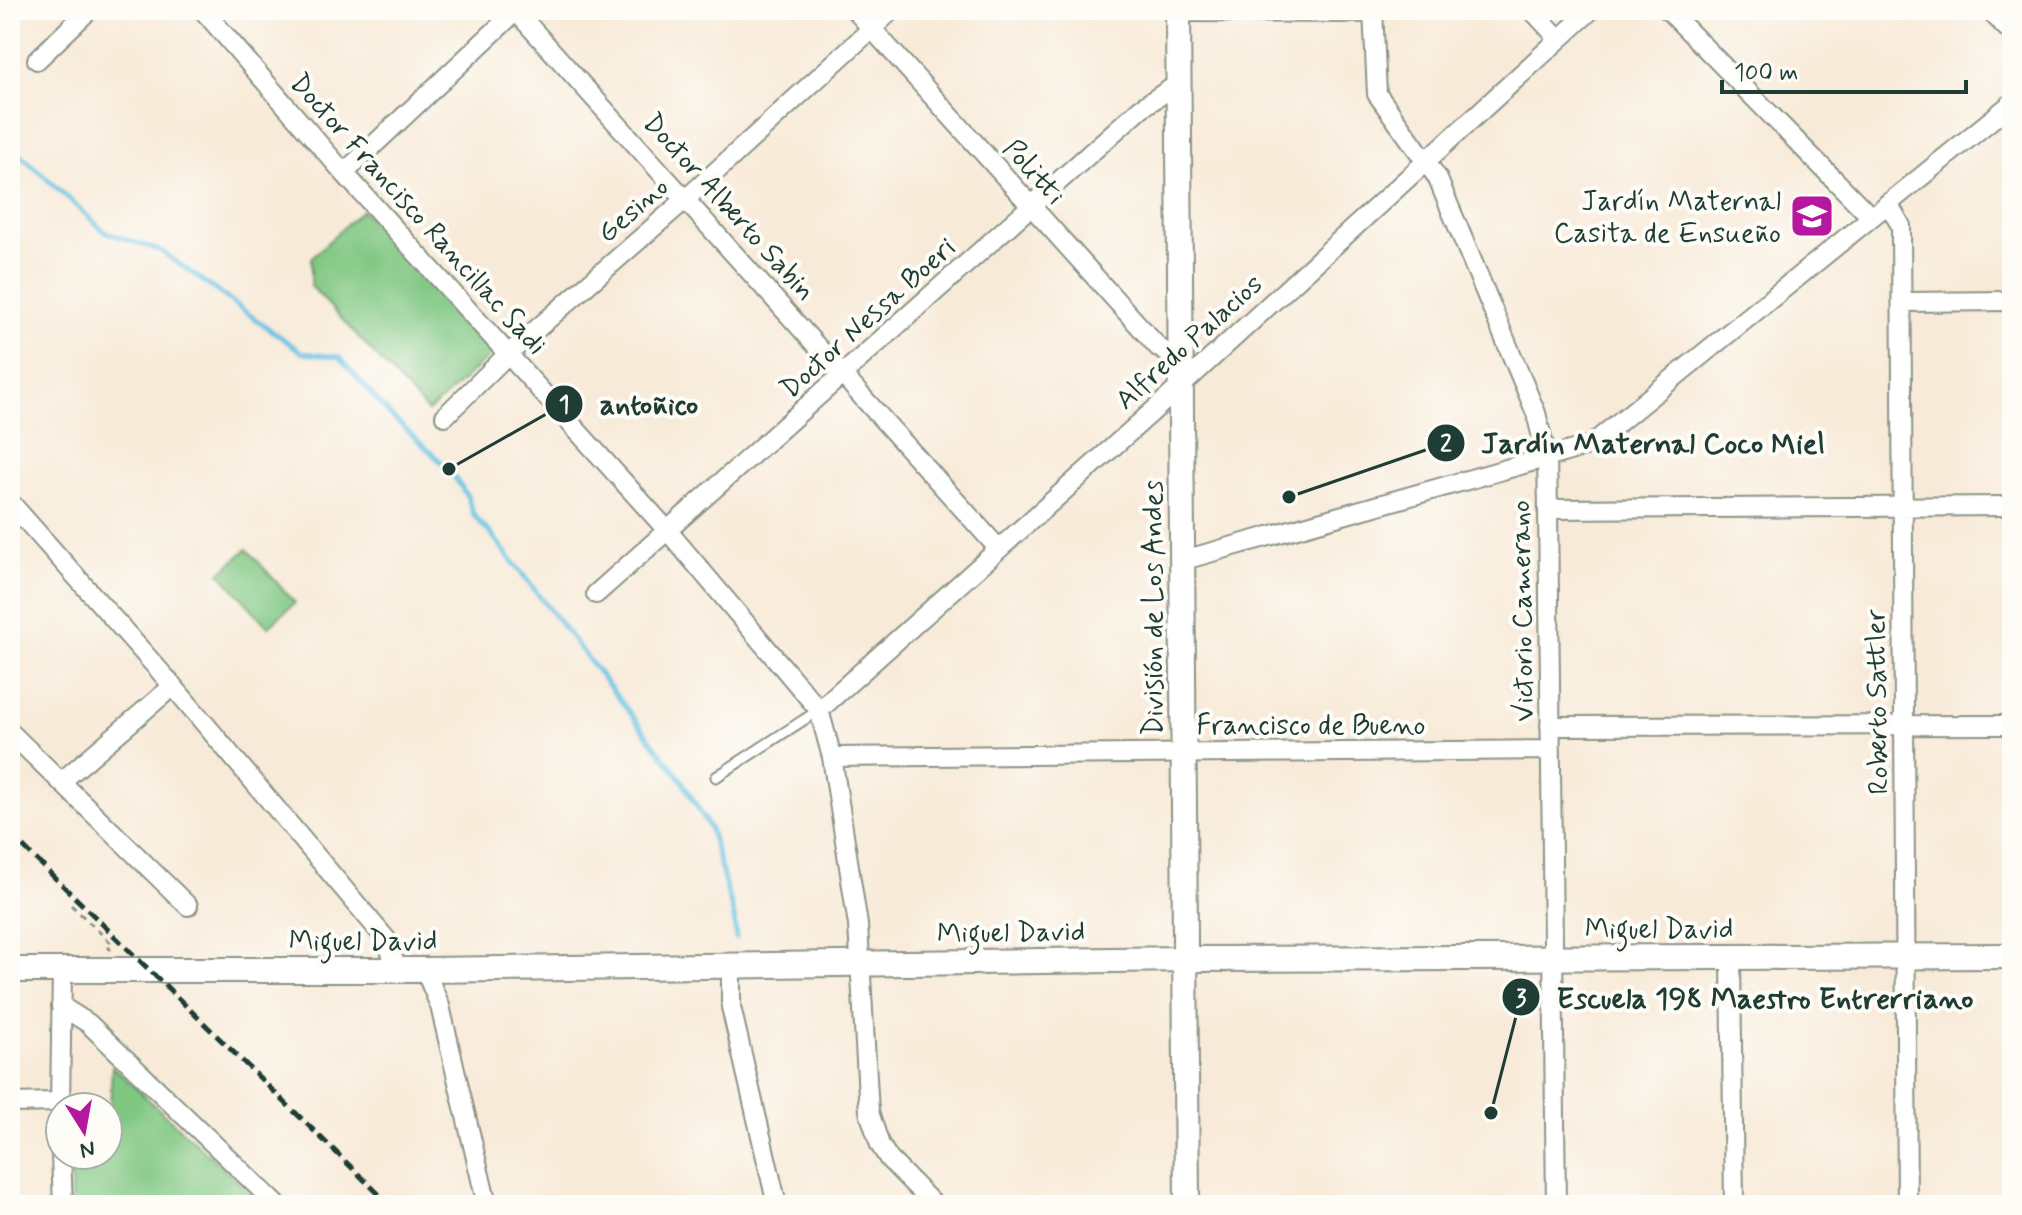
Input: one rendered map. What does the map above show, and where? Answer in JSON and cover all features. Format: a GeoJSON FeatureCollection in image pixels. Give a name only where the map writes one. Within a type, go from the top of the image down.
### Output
{"type":"FeatureCollection","features":[{"type":"Feature","properties":{"kind":"street"},"geometry":{"type":"LineString","coordinates":[[37,60],[89,10]]}},
{"type":"Feature","properties":{"kind":"street","name":"Doctor Francisco Rancillac Sadi"},"geometry":{"type":"LineString","coordinates":[[203,10],[344,173],[667,530],[819,710],[832,757],[862,963],[869,1112],[874,1130],[898,1171],[934,1205]]}},
{"type":"Feature","properties":{"kind":"street"},"geometry":{"type":"LineString","coordinates":[[344,173],[516,10]]}},
{"type":"Feature","properties":{"kind":"street","name":"Doctor Alberto Sabin"},"geometry":{"type":"LineString","coordinates":[[516,10],[998,548]]}},
{"type":"Feature","properties":{"kind":"street","name":"Politti"},"geometry":{"type":"LineString","coordinates":[[855,10],[1029,208],[1158,347],[1180,361]]}},
{"type":"Feature","properties":{"kind":"street","name":"Gesino"},"geometry":{"type":"LineString","coordinates":[[445,416],[507,355],[687,198],[892,10]]}},
{"type":"Feature","properties":{"kind":"street"},"geometry":{"type":"LineString","coordinates":[[1532,10],[1559,39]]}},
{"type":"Feature","properties":{"kind":"street","name":"Alfredo Palacios"},"geometry":{"type":"LineString","coordinates":[[819,710],[1181,386],[1591,10]]}},
{"type":"Feature","properties":{"kind":"street"},"geometry":{"type":"LineString","coordinates":[[1668,10],[1871,217]]}},
{"type":"Feature","properties":{"kind":"street"},"geometry":{"type":"LineString","coordinates":[[1989,10],[2012,33]]}},
{"type":"Feature","properties":{"kind":"street"},"geometry":{"type":"LineString","coordinates":[[1178,11],[1373,11]]}},
{"type":"Feature","properties":{"kind":"street","name":"División de Los Andes"},"geometry":{"type":"LineString","coordinates":[[1178,11],[1187,1205]]}},
{"type":"Feature","properties":{"kind":"street","name":"Victorio Camerano"},"geometry":{"type":"LineString","coordinates":[[1373,11],[1377,94],[1428,161],[1536,413],[1547,458],[1556,1205]]}},
{"type":"Feature","properties":{"kind":"street","name":"Doctor Nessa Boeri"},"geometry":{"type":"LineString","coordinates":[[596,594],[843,377],[1141,108],[1178,84]]}},
{"type":"Feature","properties":{"kind":"street"},"geometry":{"type":"LineString","coordinates":[[1184,560],[1591,445],[2012,103]]}},
{"type":"Feature","properties":{"kind":"street","name":"Roberto Sattler"},"geometry":{"type":"LineString","coordinates":[[1888,203],[1901,226],[1907,1205]]}},
{"type":"Feature","properties":{"kind":"street"},"geometry":{"type":"LineString","coordinates":[[1902,302],[2012,301]]}},
{"type":"Feature","properties":{"kind":"street"},"geometry":{"type":"LineString","coordinates":[[10,502],[173,686],[386,939],[397,969]]}},
{"type":"Feature","properties":{"kind":"street"},"geometry":{"type":"LineString","coordinates":[[1548,509],[2012,506]]}},
{"type":"Feature","properties":{"kind":"street"},"geometry":{"type":"LineString","coordinates":[[62,781],[173,686]]}},
{"type":"Feature","properties":{"kind":"street"},"geometry":{"type":"LineString","coordinates":[[1550,726],[2012,725]]}},
{"type":"Feature","properties":{"kind":"street"},"geometry":{"type":"LineString","coordinates":[[10,732],[188,906]]}},
{"type":"Feature","properties":{"kind":"street","name":"Francisco de Bueno"},"geometry":{"type":"LineString","coordinates":[[832,757],[1550,750]]}},
{"type":"Feature","properties":{"kind":"street","name":"Miguel David"},"geometry":{"type":"LineString","coordinates":[[10,970],[425,970],[1183,959],[2012,956]]}},
{"type":"Feature","properties":{"kind":"street"},"geometry":{"type":"LineString","coordinates":[[1731,958],[1734,1205]]}},
{"type":"Feature","properties":{"kind":"street"},"geometry":{"type":"LineString","coordinates":[[731,965],[733,1020],[777,1205]]}},
{"type":"Feature","properties":{"kind":"street"},"geometry":{"type":"LineString","coordinates":[[425,970],[440,1006],[487,1205]]}},
{"type":"Feature","properties":{"kind":"street"},"geometry":{"type":"LineString","coordinates":[[60,1091],[62,971]]}},
{"type":"Feature","properties":{"kind":"street"},"geometry":{"type":"LineString","coordinates":[[61,1006],[88,1023],[277,1205]]}},
{"type":"Feature","properties":{"kind":"street"},"geometry":{"type":"LineString","coordinates":[[10,1103],[44,1104]]}},
{"type":"Feature","properties":{"kind":"street"},"geometry":{"type":"LineString","coordinates":[[62,1171],[63,1205]]}},
{"type":"Feature","properties":{"kind":"lane"},"geometry":{"type":"LineString","coordinates":[[10,374],[13,390],[10,397]]}},
{"type":"Feature","properties":{"kind":"lane"},"geometry":{"type":"LineString","coordinates":[[716,777],[819,710]]}},
{"type":"Feature","properties":{"kind":"path"},"geometry":{"type":"LineString","coordinates":[[71,905],[110,942],[107,946],[132,971]]}},
{"type":"Feature","properties":{"kind":"green space"},"geometry":{"type":"Polygon","coordinates":[[[362,210],[494,352],[428,412],[311,286],[311,258],[362,210]]]}},
{"type":"Feature","properties":{"kind":"green space"},"geometry":{"type":"Polygon","coordinates":[[[247,549],[295,603],[268,627],[220,573],[247,549]]]}},
{"type":"Feature","properties":{"kind":"green space"},"geometry":{"type":"Polygon","coordinates":[[[112,1066],[263,1205],[71,1205],[71,1171],[124,1171],[124,1091],[111,1091],[112,1066]]]}},
{"type":"Feature","properties":{"kind":"waterway"},"geometry":{"type":"LineString","coordinates":[[10,145],[105,232],[161,251],[303,353],[339,357],[389,414],[449,469],[467,496],[474,516],[681,779],[710,829],[734,916],[736,938]]}},
{"type":"Feature","properties":{"kind":"railway"},"geometry":{"type":"LineString","coordinates":[[10,834],[390,1205]]}},
{"type":"Feature","properties":{"kind":"place","name":"Jardín Maternal Casita de Ensueño"},"geometry":{"type":"Point","coordinates":[1812,216]}},
{"type":"Feature","properties":{"kind":"place","name":"antoñico"},"geometry":{"type":"Point","coordinates":[449,469]}},
{"type":"Feature","properties":{"kind":"place","name":"Jardín Maternal Coco Miel"},"geometry":{"type":"Point","coordinates":[1289,497]}},
{"type":"Feature","properties":{"kind":"place","name":"Escuela 198 Maestro Entrerriano"},"geometry":{"type":"Point","coordinates":[1491,1113]}}]}
